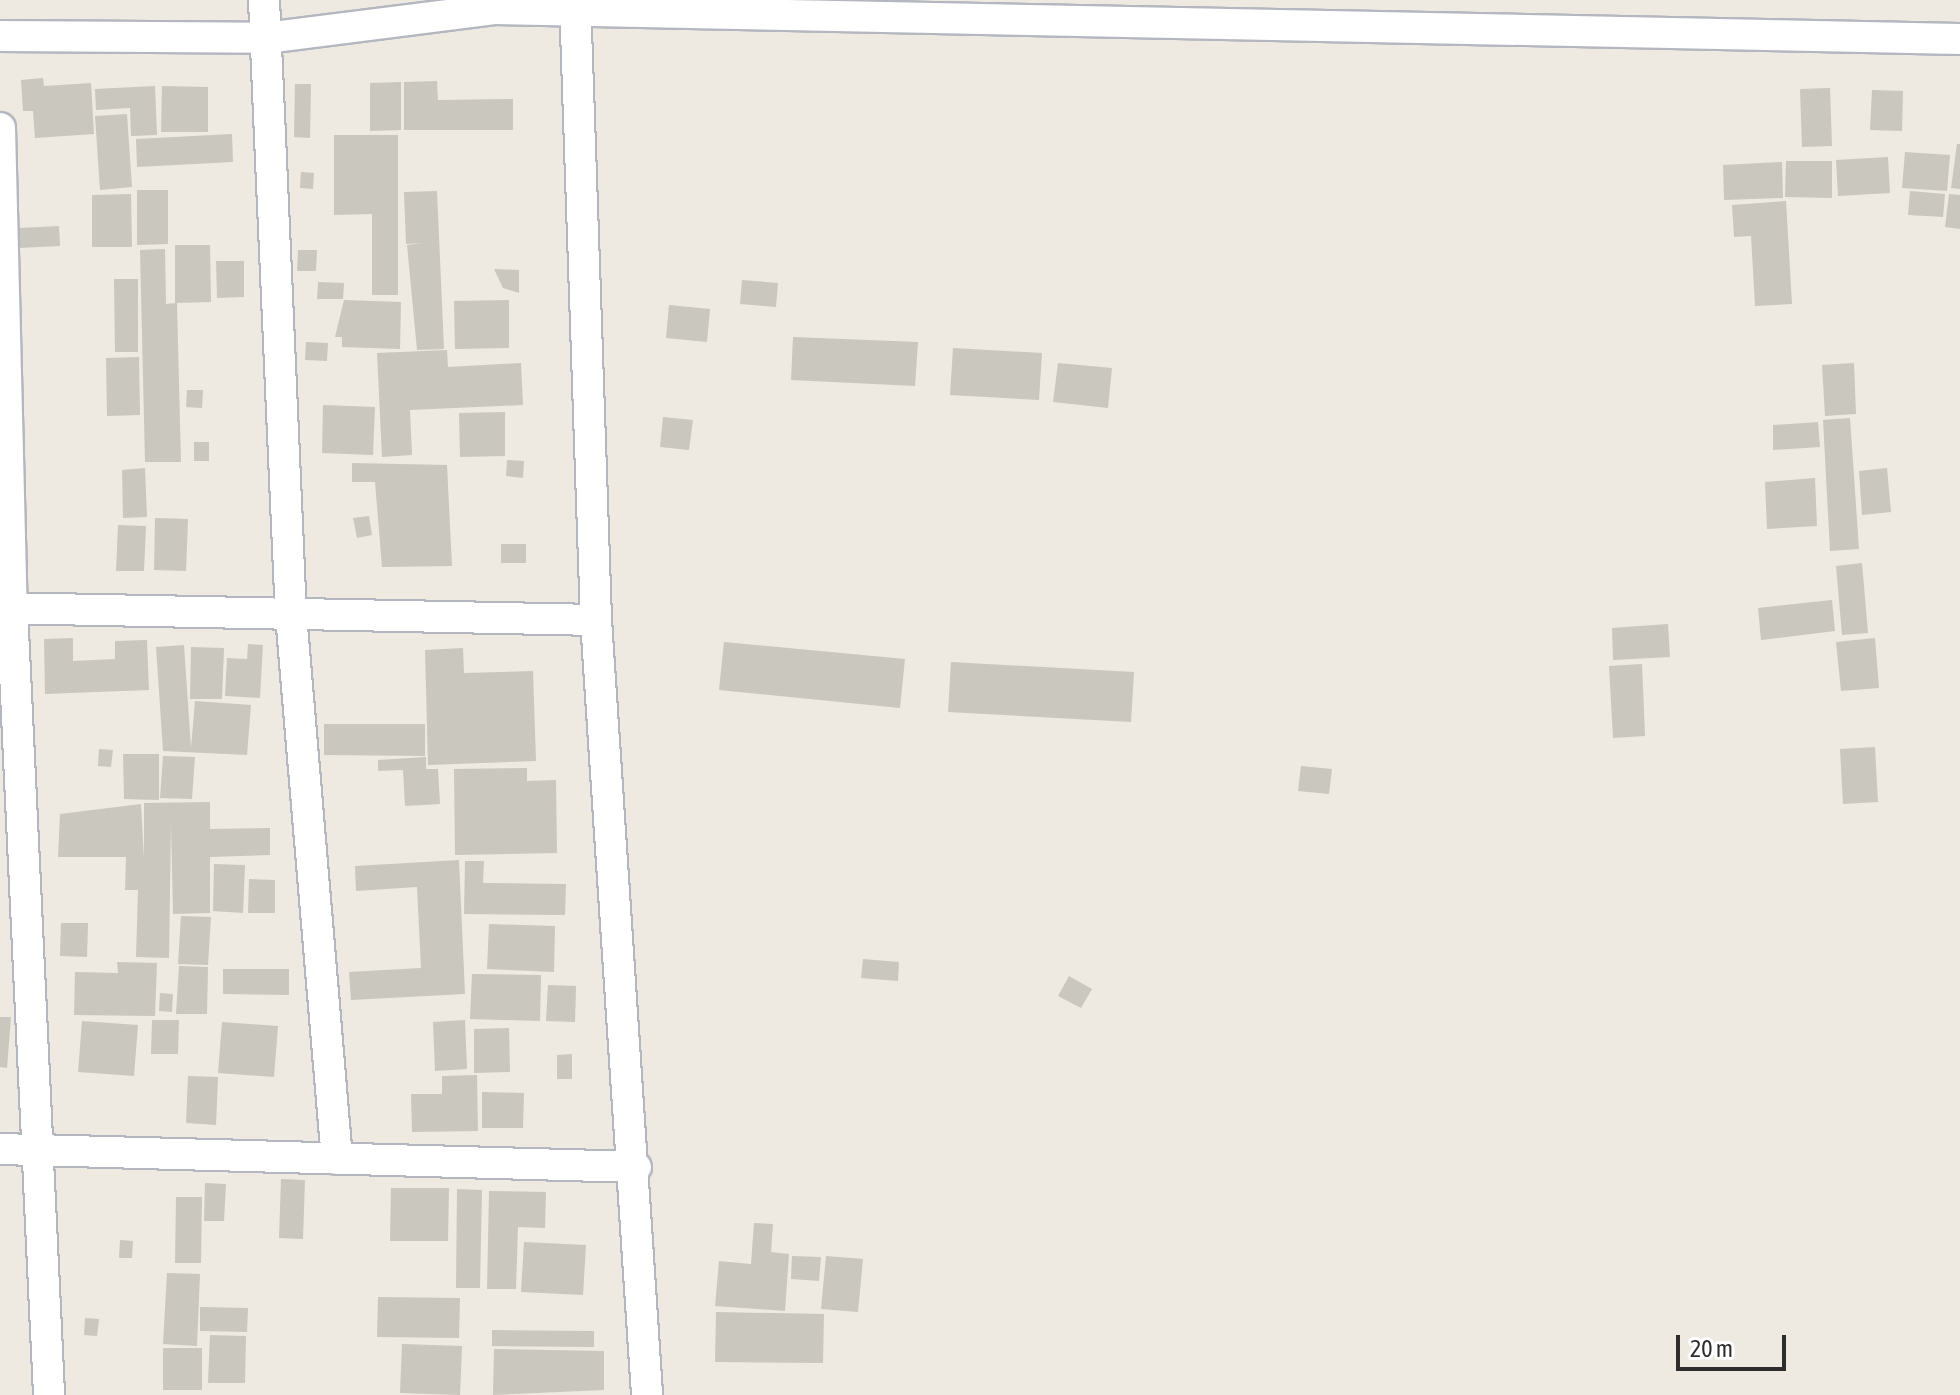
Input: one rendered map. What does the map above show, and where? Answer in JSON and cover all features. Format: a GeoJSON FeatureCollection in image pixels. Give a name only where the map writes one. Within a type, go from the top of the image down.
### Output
{"type":"FeatureCollection","features":[{"type":"Feature","properties":{"kind":"street"},"geometry":{"type":"LineString","coordinates":[[264,0],[291,615],[337,1159]]}},
{"type":"Feature","properties":{"kind":"street"},"geometry":{"type":"LineString","coordinates":[[575,5],[596,620],[636,1167],[647,1395]]}},
{"type":"Feature","properties":{"kind":"street"},"geometry":{"type":"LineString","coordinates":[[0,36],[266,38],[494,9],[575,5],[1960,39]]}},
{"type":"Feature","properties":{"kind":"street"},"geometry":{"type":"LineString","coordinates":[[0,128],[6,609],[42,1151],[49,1395]]}},
{"type":"Feature","properties":{"kind":"street"},"geometry":{"type":"LineString","coordinates":[[6,609],[596,620]]}},
{"type":"Feature","properties":{"kind":"street"},"geometry":{"type":"LineString","coordinates":[[0,1149],[636,1167]]}},
{"type":"Feature","properties":{"kind":"building"},"geometry":{"type":"Polygon","coordinates":[[[43,78],[44,86],[91,83],[94,134],[35,138],[33,111],[23,111],[21,80],[43,78]]]}},
{"type":"Feature","properties":{"kind":"building"},"geometry":{"type":"Polygon","coordinates":[[[437,81],[438,100],[513,99],[513,130],[404,130],[404,82],[437,81]]]}},
{"type":"Feature","properties":{"kind":"building"},"geometry":{"type":"Polygon","coordinates":[[[401,82],[401,130],[370,131],[370,83],[401,82]]]}},
{"type":"Feature","properties":{"kind":"building"},"geometry":{"type":"Polygon","coordinates":[[[295,84],[311,84],[310,138],[294,137],[295,84]]]}},
{"type":"Feature","properties":{"kind":"building"},"geometry":{"type":"Polygon","coordinates":[[[155,86],[157,135],[131,136],[130,108],[96,110],[95,89],[155,86]]]}},
{"type":"Feature","properties":{"kind":"building"},"geometry":{"type":"Polygon","coordinates":[[[162,86],[208,87],[208,132],[161,132],[162,86]]]}},
{"type":"Feature","properties":{"kind":"building"},"geometry":{"type":"Polygon","coordinates":[[[1830,88],[1832,146],[1802,147],[1800,89],[1830,88]]]}},
{"type":"Feature","properties":{"kind":"building"},"geometry":{"type":"Polygon","coordinates":[[[1872,90],[1903,91],[1902,131],[1870,130],[1872,90]]]}},
{"type":"Feature","properties":{"kind":"building"},"geometry":{"type":"Polygon","coordinates":[[[127,114],[132,187],[100,190],[95,116],[127,114]]]}},
{"type":"Feature","properties":{"kind":"building"},"geometry":{"type":"Polygon","coordinates":[[[232,134],[233,162],[137,167],[136,139],[232,134]]]}},
{"type":"Feature","properties":{"kind":"building"},"geometry":{"type":"Polygon","coordinates":[[[334,135],[398,135],[398,295],[372,295],[372,214],[334,215],[334,135]]]}},
{"type":"Feature","properties":{"kind":"building"},"geometry":{"type":"Polygon","coordinates":[[[1957,144],[1960,144],[1960,189],[1951,188],[1957,144]]]}},
{"type":"Feature","properties":{"kind":"building"},"geometry":{"type":"Polygon","coordinates":[[[1905,152],[1950,155],[1947,191],[1902,188],[1905,152]]]}},
{"type":"Feature","properties":{"kind":"building"},"geometry":{"type":"Polygon","coordinates":[[[1888,157],[1890,193],[1838,196],[1836,160],[1888,157]]]}},
{"type":"Feature","properties":{"kind":"building"},"geometry":{"type":"Polygon","coordinates":[[[1786,161],[1832,161],[1832,198],[1785,197],[1786,161]]]}},
{"type":"Feature","properties":{"kind":"building"},"geometry":{"type":"Polygon","coordinates":[[[1782,162],[1783,198],[1724,200],[1723,165],[1782,162]]]}},
{"type":"Feature","properties":{"kind":"building"},"geometry":{"type":"Polygon","coordinates":[[[301,172],[314,173],[313,189],[300,188],[301,172]]]}},
{"type":"Feature","properties":{"kind":"building"},"geometry":{"type":"Polygon","coordinates":[[[137,190],[168,190],[168,244],[137,245],[137,190]]]}},
{"type":"Feature","properties":{"kind":"building"},"geometry":{"type":"Polygon","coordinates":[[[437,191],[444,349],[417,350],[407,245],[422,243],[406,244],[404,192],[437,191]]]}},
{"type":"Feature","properties":{"kind":"building"},"geometry":{"type":"Polygon","coordinates":[[[1910,191],[1945,194],[1943,217],[1908,215],[1910,191]]]}},
{"type":"Feature","properties":{"kind":"building"},"geometry":{"type":"Polygon","coordinates":[[[131,194],[132,247],[92,247],[92,195],[131,194]]]}},
{"type":"Feature","properties":{"kind":"building"},"geometry":{"type":"Polygon","coordinates":[[[1949,194],[1960,195],[1960,229],[1945,227],[1949,194]]]}},
{"type":"Feature","properties":{"kind":"building"},"geometry":{"type":"Polygon","coordinates":[[[1786,201],[1792,304],[1755,306],[1751,236],[1734,237],[1732,205],[1786,201]]]}},
{"type":"Feature","properties":{"kind":"building"},"geometry":{"type":"Polygon","coordinates":[[[59,226],[60,246],[19,248],[19,228],[59,226]]]}},
{"type":"Feature","properties":{"kind":"building"},"geometry":{"type":"Polygon","coordinates":[[[175,245],[210,245],[211,302],[175,303],[175,245]]]}},
{"type":"Feature","properties":{"kind":"building"},"geometry":{"type":"Polygon","coordinates":[[[165,249],[166,304],[177,303],[181,462],[145,462],[140,250],[165,249]]]}},
{"type":"Feature","properties":{"kind":"building"},"geometry":{"type":"Polygon","coordinates":[[[298,250],[317,250],[316,271],[297,271],[298,250]]]}},
{"type":"Feature","properties":{"kind":"building"},"geometry":{"type":"Polygon","coordinates":[[[216,261],[244,261],[244,297],[217,298],[216,261]]]}},
{"type":"Feature","properties":{"kind":"building"},"geometry":{"type":"Polygon","coordinates":[[[494,269],[519,270],[519,293],[503,288],[494,269]]]}},
{"type":"Feature","properties":{"kind":"building"},"geometry":{"type":"Polygon","coordinates":[[[114,279],[138,279],[138,352],[115,352],[114,279]]]}},
{"type":"Feature","properties":{"kind":"building"},"geometry":{"type":"Polygon","coordinates":[[[742,280],[778,283],[776,307],[740,304],[742,280]]]}},
{"type":"Feature","properties":{"kind":"building"},"geometry":{"type":"Polygon","coordinates":[[[318,282],[344,283],[343,299],[317,299],[318,282]]]}},
{"type":"Feature","properties":{"kind":"building"},"geometry":{"type":"Polygon","coordinates":[[[344,300],[401,302],[400,349],[342,347],[342,337],[335,337],[344,300]]]}},
{"type":"Feature","properties":{"kind":"building"},"geometry":{"type":"Polygon","coordinates":[[[509,300],[509,348],[455,349],[454,301],[509,300]]]}},
{"type":"Feature","properties":{"kind":"building"},"geometry":{"type":"Polygon","coordinates":[[[669,305],[710,309],[707,342],[666,338],[669,305]]]}},
{"type":"Feature","properties":{"kind":"building"},"geometry":{"type":"Polygon","coordinates":[[[793,337],[918,342],[915,386],[791,380],[793,337]]]}},
{"type":"Feature","properties":{"kind":"building"},"geometry":{"type":"Polygon","coordinates":[[[306,342],[328,343],[327,361],[305,360],[306,342]]]}},
{"type":"Feature","properties":{"kind":"building"},"geometry":{"type":"Polygon","coordinates":[[[953,348],[1042,353],[1039,400],[950,395],[953,348]]]}},
{"type":"Feature","properties":{"kind":"building"},"geometry":{"type":"Polygon","coordinates":[[[447,350],[448,367],[521,363],[523,405],[410,410],[412,455],[382,457],[377,353],[447,350]]]}},
{"type":"Feature","properties":{"kind":"building"},"geometry":{"type":"Polygon","coordinates":[[[139,357],[140,415],[107,416],[106,358],[139,357]]]}},
{"type":"Feature","properties":{"kind":"building"},"geometry":{"type":"Polygon","coordinates":[[[1058,363],[1112,368],[1108,408],[1053,402],[1058,363]]]}},
{"type":"Feature","properties":{"kind":"building"},"geometry":{"type":"Polygon","coordinates":[[[1854,363],[1856,414],[1825,416],[1822,365],[1854,363]]]}},
{"type":"Feature","properties":{"kind":"building"},"geometry":{"type":"Polygon","coordinates":[[[187,390],[203,390],[202,408],[186,407],[187,390]]]}},
{"type":"Feature","properties":{"kind":"building"},"geometry":{"type":"Polygon","coordinates":[[[323,405],[375,407],[373,455],[322,453],[323,405]]]}},
{"type":"Feature","properties":{"kind":"building"},"geometry":{"type":"Polygon","coordinates":[[[505,412],[505,456],[460,457],[459,413],[505,412]]]}},
{"type":"Feature","properties":{"kind":"building"},"geometry":{"type":"Polygon","coordinates":[[[663,417],[693,420],[689,450],[660,447],[663,417]]]}},
{"type":"Feature","properties":{"kind":"building"},"geometry":{"type":"Polygon","coordinates":[[[1850,418],[1859,549],[1830,551],[1823,420],[1850,418]]]}},
{"type":"Feature","properties":{"kind":"building"},"geometry":{"type":"Polygon","coordinates":[[[1818,422],[1820,447],[1773,450],[1773,425],[1818,422]]]}},
{"type":"Feature","properties":{"kind":"building"},"geometry":{"type":"Polygon","coordinates":[[[194,442],[209,442],[209,461],[194,461],[194,442]]]}},
{"type":"Feature","properties":{"kind":"building"},"geometry":{"type":"Polygon","coordinates":[[[507,460],[524,461],[523,478],[506,476],[507,460]]]}},
{"type":"Feature","properties":{"kind":"building"},"geometry":{"type":"Polygon","coordinates":[[[352,463],[447,465],[452,566],[382,567],[375,482],[352,482],[352,463]]]}},
{"type":"Feature","properties":{"kind":"building"},"geometry":{"type":"Polygon","coordinates":[[[145,468],[147,517],[123,518],[122,470],[145,468]]]}},
{"type":"Feature","properties":{"kind":"building"},"geometry":{"type":"Polygon","coordinates":[[[1887,468],[1891,512],[1862,515],[1859,471],[1887,468]]]}},
{"type":"Feature","properties":{"kind":"building"},"geometry":{"type":"Polygon","coordinates":[[[1815,478],[1817,526],[1767,529],[1765,482],[1815,478]]]}},
{"type":"Feature","properties":{"kind":"building"},"geometry":{"type":"Polygon","coordinates":[[[369,516],[372,535],[357,538],[353,518],[369,516]]]}},
{"type":"Feature","properties":{"kind":"building"},"geometry":{"type":"Polygon","coordinates":[[[155,518],[188,519],[186,571],[154,570],[155,518]]]}},
{"type":"Feature","properties":{"kind":"building"},"geometry":{"type":"Polygon","coordinates":[[[118,525],[146,526],[144,571],[116,571],[118,525]]]}},
{"type":"Feature","properties":{"kind":"building"},"geometry":{"type":"Polygon","coordinates":[[[501,544],[526,544],[526,563],[501,563],[501,544]]]}},
{"type":"Feature","properties":{"kind":"building"},"geometry":{"type":"Polygon","coordinates":[[[1862,563],[1868,633],[1842,635],[1836,566],[1862,563]]]}},
{"type":"Feature","properties":{"kind":"building"},"geometry":{"type":"Polygon","coordinates":[[[1832,600],[1835,631],[1761,640],[1758,608],[1832,600]]]}},
{"type":"Feature","properties":{"kind":"building"},"geometry":{"type":"Polygon","coordinates":[[[1668,624],[1670,657],[1613,660],[1612,628],[1668,624]]]}},
{"type":"Feature","properties":{"kind":"building"},"geometry":{"type":"Polygon","coordinates":[[[73,638],[73,661],[115,659],[115,641],[147,640],[149,690],[45,694],[44,639],[73,638]]]}},
{"type":"Feature","properties":{"kind":"building"},"geometry":{"type":"Polygon","coordinates":[[[1875,638],[1879,688],[1841,691],[1836,642],[1875,638]]]}},
{"type":"Feature","properties":{"kind":"building"},"geometry":{"type":"Polygon","coordinates":[[[724,642],[905,659],[900,708],[719,690],[724,642]]]}},
{"type":"Feature","properties":{"kind":"building"},"geometry":{"type":"Polygon","coordinates":[[[248,644],[263,645],[260,698],[225,696],[227,658],[247,659],[248,644]]]}},
{"type":"Feature","properties":{"kind":"building"},"geometry":{"type":"Polygon","coordinates":[[[184,645],[191,748],[195,701],[251,705],[247,755],[163,751],[156,647],[184,645]]]}},
{"type":"Feature","properties":{"kind":"building"},"geometry":{"type":"Polygon","coordinates":[[[191,647],[224,648],[222,699],[190,699],[191,647]]]}},
{"type":"Feature","properties":{"kind":"building"},"geometry":{"type":"Polygon","coordinates":[[[463,648],[464,673],[533,671],[536,761],[428,765],[425,650],[463,648]]]}},
{"type":"Feature","properties":{"kind":"building"},"geometry":{"type":"Polygon","coordinates":[[[951,662],[1134,672],[1131,722],[948,712],[951,662]]]}},
{"type":"Feature","properties":{"kind":"building"},"geometry":{"type":"Polygon","coordinates":[[[1642,664],[1645,736],[1613,738],[1609,666],[1642,664]]]}},
{"type":"Feature","properties":{"kind":"building"},"geometry":{"type":"Polygon","coordinates":[[[324,724],[425,724],[425,756],[324,755],[324,724]]]}},
{"type":"Feature","properties":{"kind":"building"},"geometry":{"type":"Polygon","coordinates":[[[1875,747],[1878,802],[1843,804],[1840,749],[1875,747]]]}},
{"type":"Feature","properties":{"kind":"building"},"geometry":{"type":"Polygon","coordinates":[[[99,749],[113,750],[111,767],[98,766],[99,749]]]}},
{"type":"Feature","properties":{"kind":"building"},"geometry":{"type":"Polygon","coordinates":[[[123,754],[159,754],[159,800],[124,799],[123,754]]]}},
{"type":"Feature","properties":{"kind":"building"},"geometry":{"type":"Polygon","coordinates":[[[163,756],[195,757],[192,799],[160,798],[163,756]]]}},
{"type":"Feature","properties":{"kind":"building"},"geometry":{"type":"Polygon","coordinates":[[[426,757],[426,769],[438,769],[440,804],[405,806],[403,770],[378,771],[378,760],[426,757]]]}},
{"type":"Feature","properties":{"kind":"building"},"geometry":{"type":"Polygon","coordinates":[[[1301,766],[1332,769],[1329,794],[1298,791],[1301,766]]]}},
{"type":"Feature","properties":{"kind":"building"},"geometry":{"type":"Polygon","coordinates":[[[527,768],[527,781],[556,780],[557,853],[455,855],[454,769],[527,768]]]}},
{"type":"Feature","properties":{"kind":"building"},"geometry":{"type":"Polygon","coordinates":[[[210,802],[210,829],[270,828],[270,855],[210,857],[210,913],[173,914],[171,823],[169,958],[136,957],[138,890],[125,890],[126,857],[58,857],[60,814],[141,804],[144,859],[144,803],[210,802]]]}},
{"type":"Feature","properties":{"kind":"building"},"geometry":{"type":"Polygon","coordinates":[[[459,860],[465,994],[351,1000],[349,972],[421,968],[417,887],[356,891],[355,866],[459,860]]]}},
{"type":"Feature","properties":{"kind":"building"},"geometry":{"type":"Polygon","coordinates":[[[465,861],[484,861],[483,883],[566,884],[565,915],[464,914],[465,861]]]}},
{"type":"Feature","properties":{"kind":"building"},"geometry":{"type":"Polygon","coordinates":[[[214,864],[245,865],[243,913],[213,911],[214,864]]]}},
{"type":"Feature","properties":{"kind":"building"},"geometry":{"type":"Polygon","coordinates":[[[249,879],[275,880],[275,913],[248,913],[249,879]]]}},
{"type":"Feature","properties":{"kind":"building"},"geometry":{"type":"Polygon","coordinates":[[[181,916],[211,917],[208,965],[178,964],[181,916]]]}},
{"type":"Feature","properties":{"kind":"building"},"geometry":{"type":"Polygon","coordinates":[[[61,923],[88,923],[87,957],[60,956],[61,923]]]}},
{"type":"Feature","properties":{"kind":"building"},"geometry":{"type":"Polygon","coordinates":[[[489,924],[555,926],[554,972],[487,969],[489,924]]]}},
{"type":"Feature","properties":{"kind":"building"},"geometry":{"type":"Polygon","coordinates":[[[863,959],[899,962],[898,981],[861,978],[863,959]]]}},
{"type":"Feature","properties":{"kind":"building"},"geometry":{"type":"Polygon","coordinates":[[[117,962],[157,963],[155,1016],[74,1015],[75,972],[118,973],[117,962]]]}},
{"type":"Feature","properties":{"kind":"building"},"geometry":{"type":"Polygon","coordinates":[[[179,966],[208,967],[207,1014],[176,1014],[179,966]]]}},
{"type":"Feature","properties":{"kind":"building"},"geometry":{"type":"Polygon","coordinates":[[[223,969],[289,969],[289,995],[223,994],[223,969]]]}},
{"type":"Feature","properties":{"kind":"building"},"geometry":{"type":"Polygon","coordinates":[[[472,974],[541,975],[540,1021],[470,1019],[472,974]]]}},
{"type":"Feature","properties":{"kind":"building"},"geometry":{"type":"Polygon","coordinates":[[[1069,976],[1092,989],[1081,1008],[1058,996],[1069,976]]]}},
{"type":"Feature","properties":{"kind":"building"},"geometry":{"type":"Polygon","coordinates":[[[548,985],[576,986],[575,1022],[546,1021],[548,985]]]}},
{"type":"Feature","properties":{"kind":"building"},"geometry":{"type":"Polygon","coordinates":[[[160,993],[173,994],[172,1012],[159,1011],[160,993]]]}},
{"type":"Feature","properties":{"kind":"building"},"geometry":{"type":"Polygon","coordinates":[[[0,1017],[11,1017],[7,1068],[0,1067],[0,1017]]]}},
{"type":"Feature","properties":{"kind":"building"},"geometry":{"type":"Polygon","coordinates":[[[152,1020],[179,1020],[178,1054],[151,1054],[152,1020]]]}},
{"type":"Feature","properties":{"kind":"building"},"geometry":{"type":"Polygon","coordinates":[[[465,1020],[467,1069],[435,1071],[433,1022],[465,1020]]]}},
{"type":"Feature","properties":{"kind":"building"},"geometry":{"type":"Polygon","coordinates":[[[82,1021],[138,1025],[134,1076],[78,1072],[82,1021]]]}},
{"type":"Feature","properties":{"kind":"building"},"geometry":{"type":"Polygon","coordinates":[[[222,1022],[278,1026],[274,1077],[218,1073],[222,1022]]]}},
{"type":"Feature","properties":{"kind":"building"},"geometry":{"type":"Polygon","coordinates":[[[509,1028],[510,1072],[474,1073],[474,1029],[509,1028]]]}},
{"type":"Feature","properties":{"kind":"building"},"geometry":{"type":"Polygon","coordinates":[[[572,1054],[572,1079],[557,1079],[557,1055],[572,1054]]]}},
{"type":"Feature","properties":{"kind":"building"},"geometry":{"type":"Polygon","coordinates":[[[477,1075],[478,1131],[412,1132],[411,1094],[442,1094],[442,1076],[477,1075]]]}},
{"type":"Feature","properties":{"kind":"building"},"geometry":{"type":"Polygon","coordinates":[[[188,1076],[218,1077],[216,1125],[186,1123],[188,1076]]]}},
{"type":"Feature","properties":{"kind":"building"},"geometry":{"type":"Polygon","coordinates":[[[482,1092],[524,1093],[523,1128],[482,1128],[482,1092]]]}},
{"type":"Feature","properties":{"kind":"building"},"geometry":{"type":"Polygon","coordinates":[[[281,1179],[305,1180],[303,1239],[279,1238],[281,1179]]]}},
{"type":"Feature","properties":{"kind":"building"},"geometry":{"type":"Polygon","coordinates":[[[205,1183],[226,1184],[224,1221],[204,1221],[205,1183]]]}},
{"type":"Feature","properties":{"kind":"building"},"geometry":{"type":"Polygon","coordinates":[[[391,1188],[449,1188],[448,1241],[390,1241],[391,1188]]]}},
{"type":"Feature","properties":{"kind":"building"},"geometry":{"type":"Polygon","coordinates":[[[457,1189],[482,1190],[480,1288],[456,1288],[457,1189]]]}},
{"type":"Feature","properties":{"kind":"building"},"geometry":{"type":"Polygon","coordinates":[[[489,1191],[546,1192],[545,1228],[518,1227],[516,1289],[487,1289],[489,1191]]]}},
{"type":"Feature","properties":{"kind":"building"},"geometry":{"type":"Polygon","coordinates":[[[176,1197],[202,1197],[201,1263],[175,1263],[176,1197]]]}},
{"type":"Feature","properties":{"kind":"building"},"geometry":{"type":"Polygon","coordinates":[[[754,1223],[773,1224],[771,1252],[789,1254],[785,1311],[715,1306],[719,1261],[751,1264],[754,1223]]]}},
{"type":"Feature","properties":{"kind":"building"},"geometry":{"type":"Polygon","coordinates":[[[120,1240],[133,1241],[132,1258],[119,1258],[120,1240]]]}},
{"type":"Feature","properties":{"kind":"building"},"geometry":{"type":"Polygon","coordinates":[[[524,1242],[586,1245],[583,1295],[521,1292],[524,1242]]]}},
{"type":"Feature","properties":{"kind":"building"},"geometry":{"type":"Polygon","coordinates":[[[792,1256],[821,1257],[819,1281],[791,1279],[792,1256]]]}},
{"type":"Feature","properties":{"kind":"building"},"geometry":{"type":"Polygon","coordinates":[[[826,1256],[863,1259],[858,1312],[821,1309],[826,1256]]]}},
{"type":"Feature","properties":{"kind":"building"},"geometry":{"type":"Polygon","coordinates":[[[167,1273],[200,1274],[197,1346],[163,1344],[167,1273]]]}},
{"type":"Feature","properties":{"kind":"building"},"geometry":{"type":"Polygon","coordinates":[[[378,1297],[460,1298],[459,1338],[377,1337],[378,1297]]]}},
{"type":"Feature","properties":{"kind":"building"},"geometry":{"type":"Polygon","coordinates":[[[200,1307],[248,1308],[247,1332],[200,1331],[200,1307]]]}},
{"type":"Feature","properties":{"kind":"building"},"geometry":{"type":"Polygon","coordinates":[[[716,1312],[824,1314],[823,1363],[715,1362],[716,1312]]]}},
{"type":"Feature","properties":{"kind":"building"},"geometry":{"type":"Polygon","coordinates":[[[85,1318],[99,1319],[97,1336],[84,1335],[85,1318]]]}},
{"type":"Feature","properties":{"kind":"building"},"geometry":{"type":"Polygon","coordinates":[[[492,1330],[594,1331],[594,1347],[492,1346],[492,1330]]]}},
{"type":"Feature","properties":{"kind":"building"},"geometry":{"type":"Polygon","coordinates":[[[210,1335],[246,1336],[245,1383],[208,1383],[210,1335]]]}},
{"type":"Feature","properties":{"kind":"building"},"geometry":{"type":"Polygon","coordinates":[[[402,1344],[462,1346],[460,1395],[400,1393],[402,1344]]]}},
{"type":"Feature","properties":{"kind":"building"},"geometry":{"type":"Polygon","coordinates":[[[163,1348],[202,1348],[202,1390],[163,1390],[163,1348]]]}},
{"type":"Feature","properties":{"kind":"building"},"geometry":{"type":"Polygon","coordinates":[[[494,1349],[604,1351],[604,1390],[493,1395],[494,1349]]]}}]}
